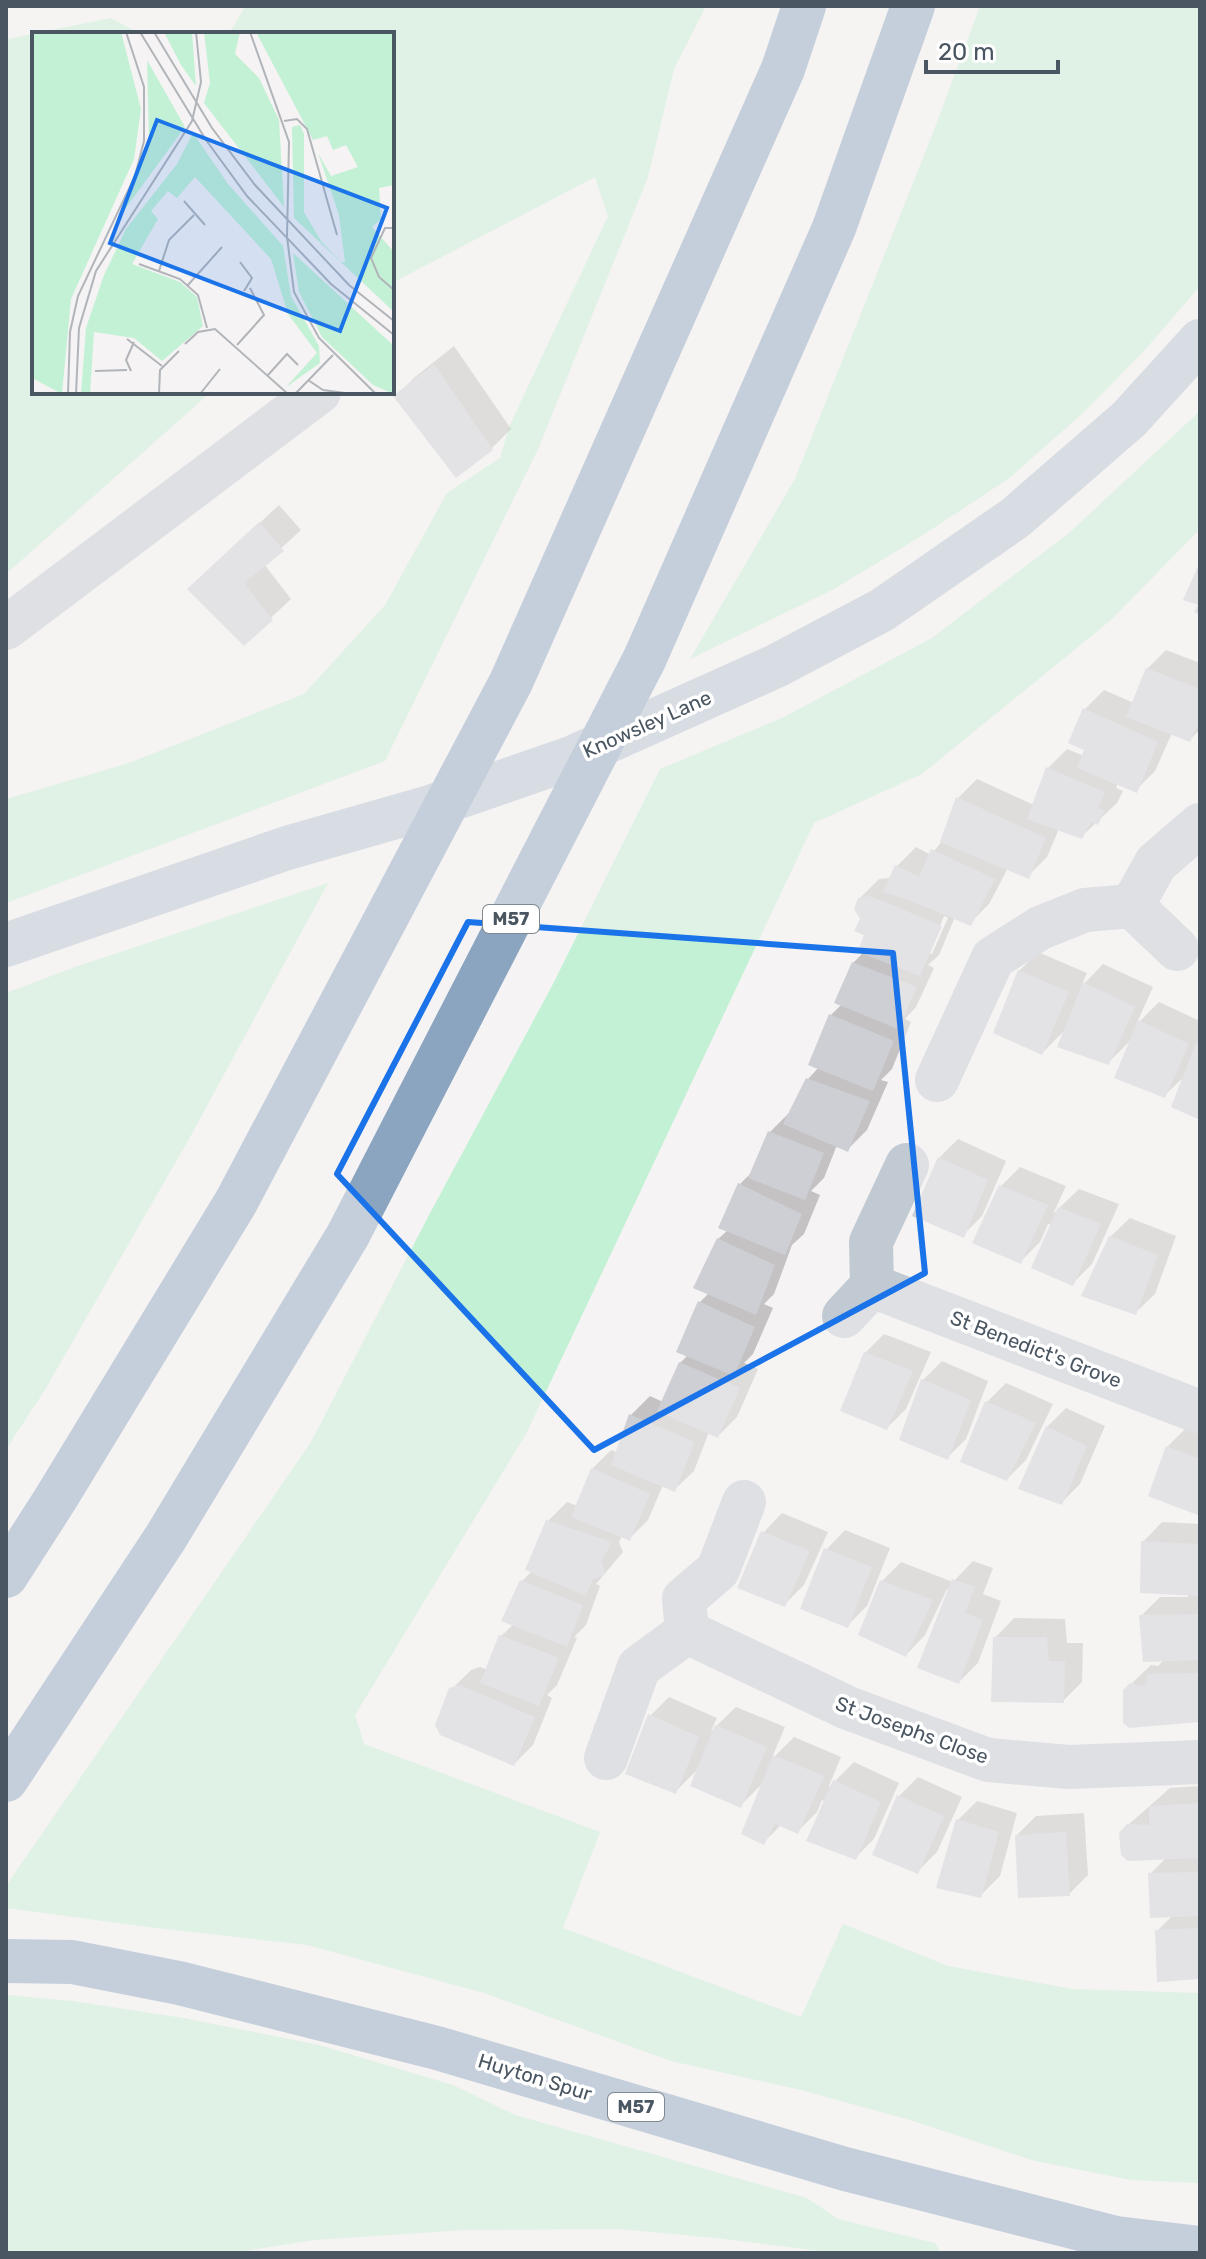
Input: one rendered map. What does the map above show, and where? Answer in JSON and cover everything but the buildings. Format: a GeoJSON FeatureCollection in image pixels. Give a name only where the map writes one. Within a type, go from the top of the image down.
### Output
{"type":"FeatureCollection","features":[{"type":"Feature","properties":{"kind":"highway"},"geometry":{"type":"LineString","coordinates":[[6,1576],[236,1202],[511,682],[783,69],[804,6]]}},
{"type":"Feature","properties":{"kind":"highway","name":"M57"},"geometry":{"type":"LineString","coordinates":[[6,1780],[166,1537],[348,1235],[645,658],[834,228],[913,6]]}},
{"type":"Feature","properties":{"kind":"highway","name":"Huyton Spur"},"geometry":{"type":"LineString","coordinates":[[6,1961],[72,1962],[179,1983],[437,2048],[845,2169],[1116,2238],[1200,2248]]}},
{"type":"Feature","properties":{"kind":"main road","name":"Knowsley Lane"},"geometry":{"type":"LineString","coordinates":[[6,945],[184,882],[287,848],[427,808],[571,758],[776,666],[882,610],[1015,518],[1129,419],[1200,341]]}},
{"type":"Feature","properties":{"kind":"street"},"geometry":{"type":"LineString","coordinates":[[6,628],[316,394]]}},
{"type":"Feature","properties":{"kind":"street"},"geometry":{"type":"LineString","coordinates":[[1132,906],[1156,863],[1200,825]]}},
{"type":"Feature","properties":{"kind":"street"},"geometry":{"type":"LineString","coordinates":[[937,1080],[993,958],[1040,928],[1085,910],[1132,906],[1177,949]]}},
{"type":"Feature","properties":{"kind":"street","name":"St Benedict's Grove"},"geometry":{"type":"LineString","coordinates":[[907,1165],[871,1242],[858,1301],[1200,1412]]}},
{"type":"Feature","properties":{"kind":"street"},"geometry":{"type":"LineString","coordinates":[[606,1758],[639,1667],[685,1616],[718,1570],[744,1502]]}},
{"type":"Feature","properties":{"kind":"street","name":"St Josephs Close"},"geometry":{"type":"LineString","coordinates":[[685,1616],[848,1708],[988,1760],[1069,1767],[1200,1762]]}},
{"type":"Feature","properties":{"kind":"highlighted area"},"geometry":{"type":"Polygon","coordinates":[[[468,922],[893,953],[925,1273],[594,1450],[337,1174],[468,922]]]}},
{"type":"Feature","properties":{"kind":"green space"},"geometry":{"type":"Polygon","coordinates":[[[245,6],[706,6],[674,69],[648,177],[539,447],[385,761],[6,903],[6,799],[129,763],[304,694],[385,605],[447,493],[500,458],[509,427],[608,216],[595,177],[394,282],[394,32],[230,32],[245,6]]]}},
{"type":"Feature","properties":{"kind":"green space"},"geometry":{"type":"Polygon","coordinates":[[[980,6],[1200,6],[1200,286],[1144,351],[1083,413],[1008,479],[834,589],[690,659],[795,479],[980,6]]]}},
{"type":"Feature","properties":{"kind":"green space"},"geometry":{"type":"Polygon","coordinates":[[[111,18],[136,32],[42,32],[111,18]]]}},
{"type":"Feature","properties":{"kind":"green space"},"geometry":{"type":"Polygon","coordinates":[[[32,34],[32,394],[209,394],[6,574],[6,40],[32,34]]]}},
{"type":"Feature","properties":{"kind":"green space"},"geometry":{"type":"Polygon","coordinates":[[[1200,411],[1200,529],[1111,620],[922,774],[814,823],[526,1434],[355,1715],[364,1744],[600,1832],[563,1928],[801,2017],[843,1924],[948,1966],[1072,1989],[1200,1993],[1200,2183],[1131,2180],[1035,2161],[910,2120],[801,2090],[671,2061],[484,1993],[307,1945],[6,1908],[6,1886],[311,1442],[553,984],[660,769],[784,717],[932,638],[1069,533],[1200,411]]]}},
{"type":"Feature","properties":{"kind":"green space"},"geometry":{"type":"Polygon","coordinates":[[[328,883],[189,1139],[43,1393],[6,1449],[6,993],[328,883]]]}},
{"type":"Feature","properties":{"kind":"green space"},"geometry":{"type":"Polygon","coordinates":[[[6,1995],[73,2001],[183,2018],[319,2045],[453,2085],[515,2115],[807,2198],[838,2219],[935,2243],[941,2253],[836,2253],[620,2229],[465,2230],[314,2240],[232,2253],[6,2253],[6,1995]]]}}]}
